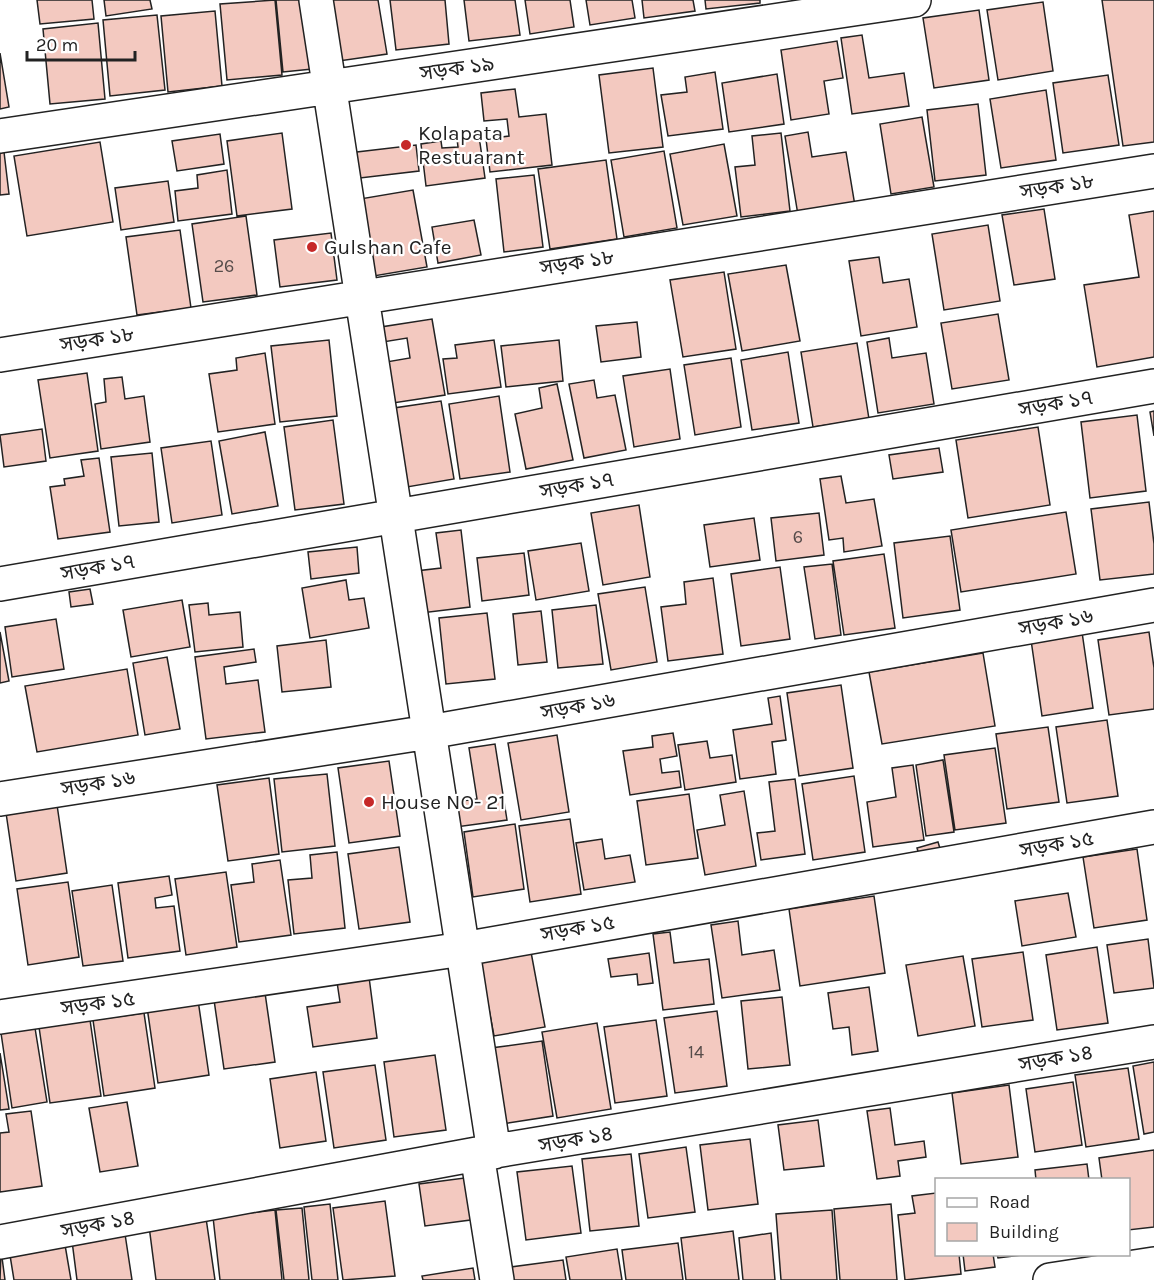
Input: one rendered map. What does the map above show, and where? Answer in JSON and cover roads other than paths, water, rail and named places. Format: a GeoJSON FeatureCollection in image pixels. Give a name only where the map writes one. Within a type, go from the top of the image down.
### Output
{"type":"FeatureCollection","features":[{"type":"Feature","properties":{"kind":"street"},"geometry":{"type":"LineString","coordinates":[[316,0],[463,949],[498,1280]]}},
{"type":"Feature","properties":{"kind":"street","name":"সড়ক ১৯"},"geometry":{"type":"LineString","coordinates":[[0,136],[914,0]]}},
{"type":"Feature","properties":{"kind":"street","name":"সড়ক ১৮"},"geometry":{"type":"LineString","coordinates":[[0,355],[1154,171]]}},
{"type":"Feature","properties":{"kind":"street","name":"সড়ক ১৭"},"geometry":{"type":"LineString","coordinates":[[0,584],[1154,386]]}},
{"type":"Feature","properties":{"kind":"street","name":"সড়ক ১৬"},"geometry":{"type":"LineString","coordinates":[[0,799],[429,732],[1154,605]]}},
{"type":"Feature","properties":{"kind":"street","name":"সড়ক ১৫"},"geometry":{"type":"LineString","coordinates":[[0,1017],[463,949],[1154,827]]}},
{"type":"Feature","properties":{"kind":"street","name":"সড়ক ১৪"},"geometry":{"type":"LineString","coordinates":[[0,1242],[485,1153],[1154,1042]]}},
{"type":"Feature","properties":{"kind":"street"},"geometry":{"type":"LineString","coordinates":[[1050,1280],[1154,1264]]}},
{"type":"Feature","properties":{"kind":"place","name":"Kolapata Restuarant"},"geometry":{"type":"Point","coordinates":[406,145]}},
{"type":"Feature","properties":{"kind":"place","name":"Gulshan Cafe"},"geometry":{"type":"Point","coordinates":[312,247]}},
{"type":"Feature","properties":{"kind":"place","name":"House NO- 21"},"geometry":{"type":"Point","coordinates":[369,802]}}]}
